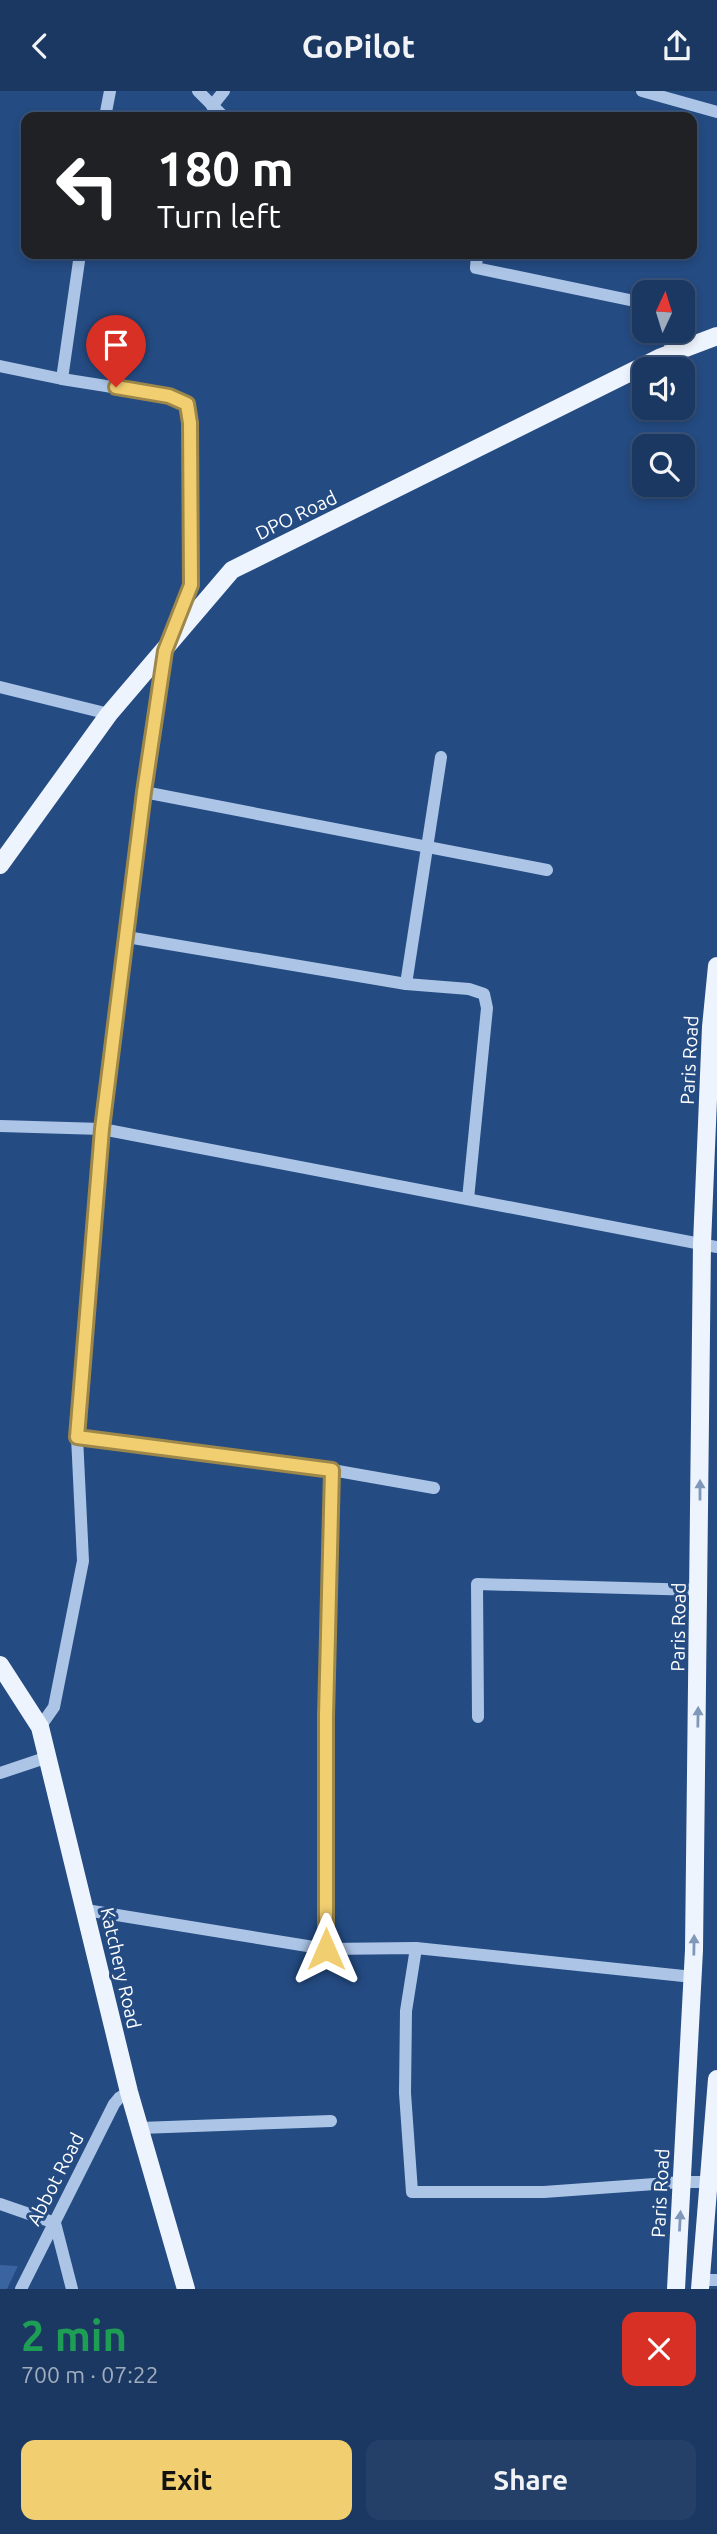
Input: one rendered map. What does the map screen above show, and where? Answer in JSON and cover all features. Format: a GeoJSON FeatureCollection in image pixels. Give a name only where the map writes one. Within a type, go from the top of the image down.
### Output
{"type":"FeatureCollection","features":[{"type":"Feature","properties":{"kind":"main road","name":"DPO Road"},"geometry":{"type":"LineString","coordinates":[[0,865],[109,715],[232,569],[673,352],[717,336]]}},
{"type":"Feature","properties":{"kind":"main road","name":"Paris Road"},"geometry":{"type":"LineString","coordinates":[[676,2289],[693,1977],[699,1590],[717,966]]}},
{"type":"Feature","properties":{"kind":"main road","name":"Katchery Road"},"geometry":{"type":"LineString","coordinates":[[0,1665],[40,1727],[129,2092],[186,2289]]}},
{"type":"Feature","properties":{"kind":"main road"},"geometry":{"type":"LineString","coordinates":[[706,2283],[709,2182],[717,2079]]}},
{"type":"Feature","properties":{"kind":"street"},"geometry":{"type":"LineString","coordinates":[[106,112],[110,91]]}},
{"type":"Feature","properties":{"kind":"street"},"geometry":{"type":"LineString","coordinates":[[198,91],[219,112]]}},
{"type":"Feature","properties":{"kind":"street"},"geometry":{"type":"LineString","coordinates":[[212,106],[225,91]]}},
{"type":"Feature","properties":{"kind":"street"},"geometry":{"type":"LineString","coordinates":[[642,91],[717,112]]}},
{"type":"Feature","properties":{"kind":"street"},"geometry":{"type":"LineString","coordinates":[[62,379],[79,259]]}},
{"type":"Feature","properties":{"kind":"street"},"geometry":{"type":"LineString","coordinates":[[477,259],[476,268],[632,300]]}},
{"type":"Feature","properties":{"kind":"street"},"geometry":{"type":"LineString","coordinates":[[670,343],[673,352]]}},
{"type":"Feature","properties":{"kind":"street"},"geometry":{"type":"LineString","coordinates":[[0,366],[169,396],[187,404],[190,423],[191,585],[165,651],[144,792],[102,1129],[77,1437],[83,1561],[54,1707],[40,1727]]}},
{"type":"Feature","properties":{"kind":"street"},"geometry":{"type":"LineString","coordinates":[[0,687],[109,715]]}},
{"type":"Feature","properties":{"kind":"street"},"geometry":{"type":"LineString","coordinates":[[406,984],[441,757]]}},
{"type":"Feature","properties":{"kind":"street"},"geometry":{"type":"LineString","coordinates":[[144,792],[547,870]]}},
{"type":"Feature","properties":{"kind":"street"},"geometry":{"type":"LineString","coordinates":[[127,937],[406,984],[469,989],[484,994],[487,1001],[468,1199]]}},
{"type":"Feature","properties":{"kind":"street"},"geometry":{"type":"LineString","coordinates":[[0,1126],[102,1129],[710,1245]]}},
{"type":"Feature","properties":{"kind":"street"},"geometry":{"type":"LineString","coordinates":[[77,1437],[332,1470],[434,1488]]}},
{"type":"Feature","properties":{"kind":"street"},"geometry":{"type":"LineString","coordinates":[[326,1949],[326,1716],[332,1470]]}},
{"type":"Feature","properties":{"kind":"street"},"geometry":{"type":"LineString","coordinates":[[478,1717],[477,1584],[699,1590]]}},
{"type":"Feature","properties":{"kind":"street"},"geometry":{"type":"LineString","coordinates":[[0,1773],[48,1757]]}},
{"type":"Feature","properties":{"kind":"street"},"geometry":{"type":"LineString","coordinates":[[86,1910],[326,1949],[416,1948],[693,1977]]}},
{"type":"Feature","properties":{"kind":"street"},"geometry":{"type":"LineString","coordinates":[[416,1948],[406,2011],[405,2093],[412,2192],[544,2193],[709,2182]]}},
{"type":"Feature","properties":{"kind":"street","name":"Abbot Road"},"geometry":{"type":"LineString","coordinates":[[21,2289],[114,2104],[129,2092]]}},
{"type":"Feature","properties":{"kind":"street"},"geometry":{"type":"LineString","coordinates":[[140,2128],[331,2121]]}},
{"type":"Feature","properties":{"kind":"street"},"geometry":{"type":"LineString","coordinates":[[0,2204],[55,2223],[72,2289]]}},
{"type":"Feature","properties":{"kind":"shaded area"},"geometry":{"type":"Polygon","coordinates":[[[0,2265],[18,2266],[7,2289],[0,2289],[0,2265]]]}},
{"type":"Feature","properties":{"kind":"route"},"geometry":{"type":"LineString","coordinates":[[116,387],[169,396],[187,404],[190,423],[191,585],[165,651],[144,792],[102,1129],[77,1437],[332,1470],[326,1716],[326,1949]]}}]}
